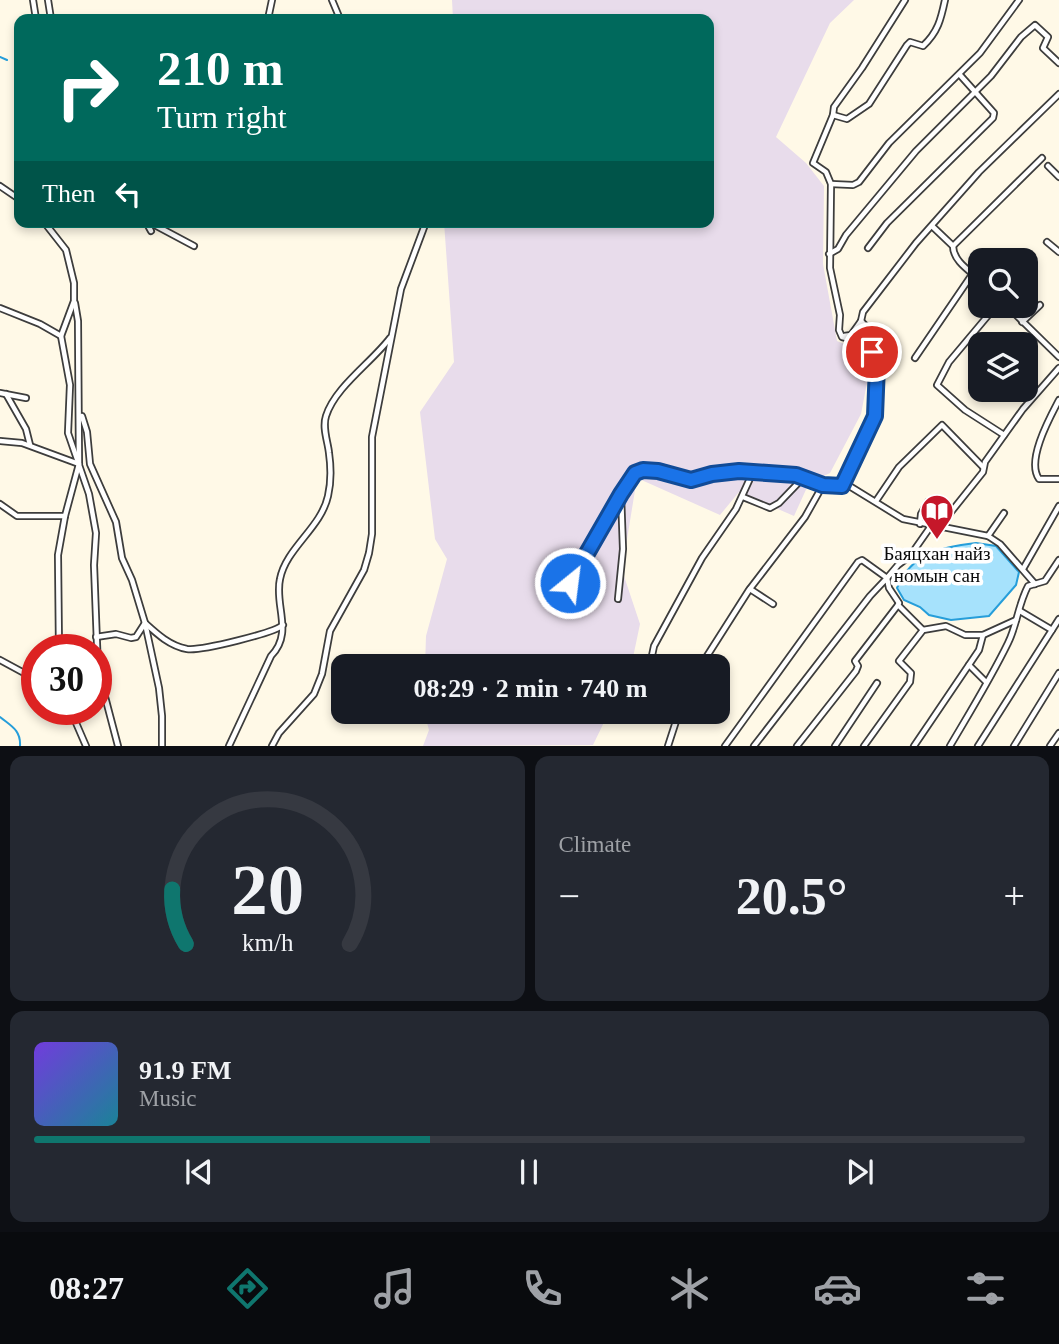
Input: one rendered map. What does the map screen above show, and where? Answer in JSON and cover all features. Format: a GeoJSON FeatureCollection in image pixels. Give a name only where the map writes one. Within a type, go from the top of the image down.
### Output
{"type":"FeatureCollection","features":[{"type":"Feature","properties":{"kind":"street"},"geometry":{"type":"LineString","coordinates":[[842,337],[830,268],[831,184],[826,172],[813,163],[834,107],[905,0]]}},
{"type":"Feature","properties":{"kind":"street"},"geometry":{"type":"LineString","coordinates":[[833,115],[847,119],[869,104],[910,42],[923,46],[930,39],[941,20],[945,0]]}},
{"type":"Feature","properties":{"kind":"street"},"geometry":{"type":"LineString","coordinates":[[831,184],[859,182],[889,143],[980,53],[1019,0]]}},
{"type":"Feature","properties":{"kind":"street"},"geometry":{"type":"LineString","coordinates":[[829,254],[838,249],[846,235],[916,151],[991,76],[1021,37],[1035,25],[1048,37],[1043,48],[1059,63]]}},
{"type":"Feature","properties":{"kind":"street"},"geometry":{"type":"LineString","coordinates":[[868,248],[887,223],[993,118],[994,113],[960,75]]}},
{"type":"Feature","properties":{"kind":"street"},"geometry":{"type":"LineString","coordinates":[[842,337],[851,335],[861,321],[863,312],[979,172],[1059,94]]}},
{"type":"Feature","properties":{"kind":"street"},"geometry":{"type":"LineString","coordinates":[[968,268],[957,258],[953,246],[1042,158]]}},
{"type":"Feature","properties":{"kind":"street"},"geometry":{"type":"LineString","coordinates":[[1048,166],[1059,177]]}},
{"type":"Feature","properties":{"kind":"street"},"geometry":{"type":"LineString","coordinates":[[932,226],[953,246]]}},
{"type":"Feature","properties":{"kind":"street"},"geometry":{"type":"LineString","coordinates":[[49,228],[66,250],[74,283],[78,321],[79,464],[58,555],[59,634]]}},
{"type":"Feature","properties":{"kind":"street"},"geometry":{"type":"LineString","coordinates":[[160,228],[194,246]]}},
{"type":"Feature","properties":{"kind":"street"},"geometry":{"type":"LineString","coordinates":[[272,746],[279,733],[314,694],[322,674],[330,631],[364,570],[369,553],[372,534],[372,437],[401,289],[424,228]]}},
{"type":"Feature","properties":{"kind":"street"},"geometry":{"type":"LineString","coordinates":[[1047,242],[1059,252]]}},
{"type":"Feature","properties":{"kind":"street"},"geometry":{"type":"LineString","coordinates":[[915,358],[968,280]]}},
{"type":"Feature","properties":{"kind":"street"},"geometry":{"type":"LineString","coordinates":[[74,301],[61,336],[70,385],[68,433],[89,494],[96,533],[96,634]]}},
{"type":"Feature","properties":{"kind":"street"},"geometry":{"type":"LineString","coordinates":[[1022,322],[1040,305]]}},
{"type":"Feature","properties":{"kind":"street"},"geometry":{"type":"LineString","coordinates":[[0,308],[40,324],[61,336]]}},
{"type":"Feature","properties":{"kind":"street"},"geometry":{"type":"LineString","coordinates":[[986,318],[949,362],[937,385],[965,410],[1004,435]]}},
{"type":"Feature","properties":{"kind":"street"},"geometry":{"type":"LineString","coordinates":[[1018,318],[1059,357]]}},
{"type":"Feature","properties":{"kind":"street"},"geometry":{"type":"LineString","coordinates":[[861,321],[877,337],[872,352]]}},
{"type":"Feature","properties":{"kind":"street"},"geometry":{"type":"LineString","coordinates":[[229,746],[271,656],[278,649],[283,625],[278,592],[280,575],[328,499],[330,455],[324,427],[326,416],[336,398],[393,334]]}},
{"type":"Feature","properties":{"kind":"street"},"geometry":{"type":"LineString","coordinates":[[842,337],[863,342],[872,352],[877,365],[875,416],[842,486]]}},
{"type":"Feature","properties":{"kind":"street"},"geometry":{"type":"LineString","coordinates":[[939,527],[983,472],[985,462],[1023,409],[1059,368]]}},
{"type":"Feature","properties":{"kind":"street"},"geometry":{"type":"LineString","coordinates":[[3,394],[26,429],[30,445]]}},
{"type":"Feature","properties":{"kind":"street"},"geometry":{"type":"LineString","coordinates":[[3,394],[26,398]]}},
{"type":"Feature","properties":{"kind":"street"},"geometry":{"type":"LineString","coordinates":[[1058,402],[1038,451],[1034,472],[1039,480],[1059,479]]}},
{"type":"Feature","properties":{"kind":"street"},"geometry":{"type":"LineString","coordinates":[[80,412],[87,432],[90,464],[116,522],[122,558],[145,623],[159,688],[162,746]]}},
{"type":"Feature","properties":{"kind":"street"},"geometry":{"type":"LineString","coordinates":[[876,501],[899,467],[942,425],[984,467]]}},
{"type":"Feature","properties":{"kind":"street"},"geometry":{"type":"LineString","coordinates":[[0,441],[30,445],[79,464]]}},
{"type":"Feature","properties":{"kind":"street"},"geometry":{"type":"LineString","coordinates":[[618,600],[623,549],[621,494],[635,473],[643,470],[691,480],[712,474],[753,472],[805,477],[823,485],[851,487],[903,519],[988,536],[1000,544],[1035,584]]}},
{"type":"Feature","properties":{"kind":"street"},"geometry":{"type":"LineString","coordinates":[[652,654],[654,646],[702,558],[743,497],[753,472]]}},
{"type":"Feature","properties":{"kind":"street"},"geometry":{"type":"LineString","coordinates":[[743,497],[770,508],[779,503],[805,477]]}},
{"type":"Feature","properties":{"kind":"street"},"geometry":{"type":"LineString","coordinates":[[570,583],[628,480]]}},
{"type":"Feature","properties":{"kind":"street"},"geometry":{"type":"LineString","coordinates":[[708,654],[750,589],[805,517],[823,485]]}},
{"type":"Feature","properties":{"kind":"street"},"geometry":{"type":"LineString","coordinates":[[920,524],[921,514],[928,502]]}},
{"type":"Feature","properties":{"kind":"street"},"geometry":{"type":"LineString","coordinates":[[0,504],[17,516],[65,516]]}},
{"type":"Feature","properties":{"kind":"street"},"geometry":{"type":"LineString","coordinates":[[1023,569],[1059,506]]}},
{"type":"Feature","properties":{"kind":"street"},"geometry":{"type":"LineString","coordinates":[[988,536],[1004,513]]}},
{"type":"Feature","properties":{"kind":"street"},"geometry":{"type":"LineString","coordinates":[[754,746],[870,596],[898,565],[910,556],[931,526]]}},
{"type":"Feature","properties":{"kind":"street"},"geometry":{"type":"LineString","coordinates":[[725,746],[858,562],[862,560],[887,579],[898,606],[923,630]]}},
{"type":"Feature","properties":{"kind":"street"},"geometry":{"type":"LineString","coordinates":[[950,746],[1011,635],[1020,611],[1019,605],[1028,586],[1045,581],[1059,560]]}},
{"type":"Feature","properties":{"kind":"street"},"geometry":{"type":"LineString","coordinates":[[750,589],[773,604]]}},
{"type":"Feature","properties":{"kind":"street"},"geometry":{"type":"LineString","coordinates":[[797,746],[856,671],[858,666],[855,661],[898,606]]}},
{"type":"Feature","properties":{"kind":"street"},"geometry":{"type":"LineString","coordinates":[[1020,611],[1052,630]]}},
{"type":"Feature","properties":{"kind":"street"},"geometry":{"type":"LineString","coordinates":[[978,746],[1059,619]]}},
{"type":"Feature","properties":{"kind":"street"},"geometry":{"type":"LineString","coordinates":[[864,746],[910,682],[911,673],[899,662],[923,630],[946,626],[965,635],[984,635],[1016,620]]}},
{"type":"Feature","properties":{"kind":"street"},"geometry":{"type":"LineString","coordinates":[[145,623],[172,644],[189,650],[264,634],[283,625]]}},
{"type":"Feature","properties":{"kind":"street"},"geometry":{"type":"LineString","coordinates":[[112,635],[135,637],[145,623]]}},
{"type":"Feature","properties":{"kind":"street"},"geometry":{"type":"LineString","coordinates":[[998,628],[1011,635]]}},
{"type":"Feature","properties":{"kind":"street"},"geometry":{"type":"LineString","coordinates":[[914,746],[979,650],[984,635]]}},
{"type":"Feature","properties":{"kind":"street"},"geometry":{"type":"LineString","coordinates":[[0,660],[21,671]]}},
{"type":"Feature","properties":{"kind":"street"},"geometry":{"type":"LineString","coordinates":[[968,665],[986,682]]}},
{"type":"Feature","properties":{"kind":"street"},"geometry":{"type":"LineString","coordinates":[[1014,746],[1059,673]]}},
{"type":"Feature","properties":{"kind":"street"},"geometry":{"type":"LineString","coordinates":[[835,746],[877,683]]}},
{"type":"Feature","properties":{"kind":"street"},"geometry":{"type":"LineString","coordinates":[[112,723],[118,746]]}},
{"type":"Feature","properties":{"kind":"street"},"geometry":{"type":"LineString","coordinates":[[668,746],[675,724]]}},
{"type":"Feature","properties":{"kind":"street"},"geometry":{"type":"LineString","coordinates":[[76,725],[86,746]]}},
{"type":"Feature","properties":{"kind":"street"},"geometry":{"type":"LineString","coordinates":[[1050,746],[1059,733]]}},
{"type":"Feature","properties":{"kind":"shaded area"},"geometry":{"type":"Polygon","coordinates":[[[452,0],[854,0],[830,23],[776,137],[806,163],[824,186],[823,264],[837,341],[862,351],[870,367],[861,414],[830,473],[809,483],[794,516],[739,492],[720,515],[637,478],[622,570],[640,624],[634,654],[425,654],[426,636],[447,559],[435,539],[420,412],[454,362],[444,228],[714,228],[714,14],[453,14],[452,0]]]}},
{"type":"Feature","properties":{"kind":"shaded area"},"geometry":{"type":"Polygon","coordinates":[[[427,724],[603,724],[593,745],[423,746],[429,730],[427,724]]]}},
{"type":"Feature","properties":{"kind":"water"},"geometry":{"type":"Polygon","coordinates":[[[976,543],[996,546],[1019,572],[1016,585],[989,616],[951,620],[929,615],[920,607],[904,600],[897,588],[911,566],[940,550],[976,543]]]}},
{"type":"Feature","properties":{"kind":"waterway"},"geometry":{"type":"LineString","coordinates":[[0,57],[7,60]]}},
{"type":"Feature","properties":{"kind":"waterway"},"geometry":{"type":"LineString","coordinates":[[0,717],[17,732],[20,746]]}},
{"type":"Feature","properties":{"kind":"place","name":"Баяцхан найз номын сан"},"geometry":{"type":"Point","coordinates":[937,541]}},
{"type":"Feature","properties":{"kind":"route"},"geometry":{"type":"LineString","coordinates":[[570,583],[621,494],[635,473],[643,470],[691,480],[739,471],[796,475],[823,485],[842,486],[875,416],[877,365],[872,352]]}}]}
